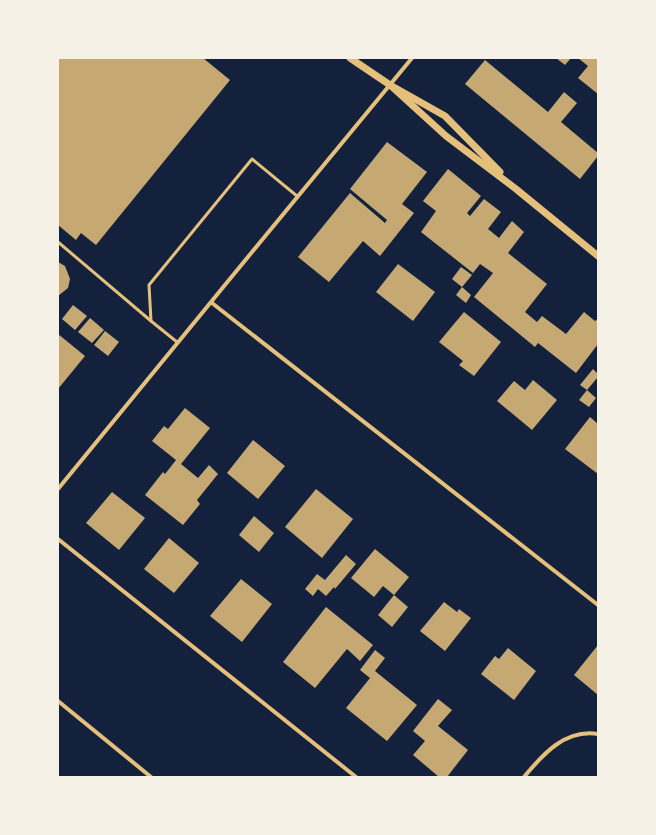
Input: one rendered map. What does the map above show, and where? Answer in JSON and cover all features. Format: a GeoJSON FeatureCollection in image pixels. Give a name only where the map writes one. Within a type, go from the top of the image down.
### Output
{"type":"FeatureCollection","features":[{"type":"Feature","properties":{"kind":"street"},"geometry":{"type":"LineString","coordinates":[[350,58],[390,85],[445,116],[516,189]]}},
{"type":"Feature","properties":{"kind":"street"},"geometry":{"type":"LineString","coordinates":[[58,489],[177,342],[212,303],[297,196],[412,58]]}},
{"type":"Feature","properties":{"kind":"street"},"geometry":{"type":"LineString","coordinates":[[390,85],[446,136],[516,189],[598,256]]}},
{"type":"Feature","properties":{"kind":"street"},"geometry":{"type":"LineString","coordinates":[[212,303],[598,605]]}},
{"type":"Feature","properties":{"kind":"street"},"geometry":{"type":"LineString","coordinates":[[58,540],[356,777]]}},
{"type":"Feature","properties":{"kind":"street"},"geometry":{"type":"LineString","coordinates":[[58,701],[151,777]]}},
{"type":"Feature","properties":{"kind":"street"},"geometry":{"type":"LineString","coordinates":[[524,777],[552,746],[573,736],[598,734]]}},
{"type":"Feature","properties":{"kind":"lane"},"geometry":{"type":"LineString","coordinates":[[151,321],[149,285],[252,159],[297,196]]}},
{"type":"Feature","properties":{"kind":"lane"},"geometry":{"type":"LineString","coordinates":[[58,242],[177,342]]}},
{"type":"Feature","properties":{"kind":"building"},"geometry":{"type":"Polygon","coordinates":[[[58,58],[203,58],[230,80],[96,245],[81,233],[76,240],[58,225],[58,58]]]}},
{"type":"Feature","properties":{"kind":"building"},"geometry":{"type":"Polygon","coordinates":[[[556,58],[571,58],[565,65],[556,58]]]}},
{"type":"Feature","properties":{"kind":"building"},"geometry":{"type":"Polygon","coordinates":[[[578,58],[598,58],[598,94],[578,78],[588,66],[578,58]]]}},
{"type":"Feature","properties":{"kind":"building"},"geometry":{"type":"Polygon","coordinates":[[[485,60],[548,112],[564,92],[577,103],[561,122],[598,153],[598,156],[580,179],[465,84],[485,60]]]}},
{"type":"Feature","properties":{"kind":"building"},"geometry":{"type":"Polygon","coordinates":[[[387,142],[427,172],[402,204],[414,213],[380,256],[363,241],[329,282],[298,257],[350,193],[385,223],[387,220],[350,189],[387,142]]]}},
{"type":"Feature","properties":{"kind":"building"},"geometry":{"type":"Polygon","coordinates":[[[448,169],[481,196],[467,213],[470,216],[484,199],[501,212],[488,229],[499,238],[512,221],[524,232],[508,253],[547,284],[525,312],[537,322],[542,316],[566,334],[584,312],[595,321],[598,319],[598,344],[576,373],[538,343],[535,347],[474,297],[493,273],[480,264],[473,273],[421,232],[436,211],[423,201],[448,169]]]}},
{"type":"Feature","properties":{"kind":"building"},"geometry":{"type":"Polygon","coordinates":[[[58,262],[65,266],[70,279],[68,288],[58,296],[58,262]]]}},
{"type":"Feature","properties":{"kind":"building"},"geometry":{"type":"Polygon","coordinates":[[[398,264],[435,292],[413,321],[376,292],[398,264]]]}},
{"type":"Feature","properties":{"kind":"building"},"geometry":{"type":"Polygon","coordinates":[[[461,267],[472,275],[462,287],[452,279],[461,267]]]}},
{"type":"Feature","properties":{"kind":"building"},"geometry":{"type":"Polygon","coordinates":[[[462,287],[471,295],[466,303],[456,295],[462,287]]]}},
{"type":"Feature","properties":{"kind":"building"},"geometry":{"type":"Polygon","coordinates":[[[73,305],[87,316],[75,330],[62,319],[73,305]]]}},
{"type":"Feature","properties":{"kind":"building"},"geometry":{"type":"Polygon","coordinates":[[[464,312],[501,342],[474,376],[459,365],[463,361],[439,342],[464,312]]]}},
{"type":"Feature","properties":{"kind":"building"},"geometry":{"type":"Polygon","coordinates":[[[90,318],[104,330],[92,343],[78,332],[90,318]]]}},
{"type":"Feature","properties":{"kind":"building"},"geometry":{"type":"Polygon","coordinates":[[[105,331],[119,342],[108,356],[94,345],[105,331]]]}},
{"type":"Feature","properties":{"kind":"building"},"geometry":{"type":"Polygon","coordinates":[[[58,334],[85,356],[58,389],[58,334]]]}},
{"type":"Feature","properties":{"kind":"building"},"geometry":{"type":"Polygon","coordinates":[[[593,369],[598,374],[598,377],[587,390],[580,385],[593,369]]]}},
{"type":"Feature","properties":{"kind":"building"},"geometry":{"type":"Polygon","coordinates":[[[533,380],[557,400],[532,430],[497,401],[514,381],[525,390],[533,380]]]}},
{"type":"Feature","properties":{"kind":"building"},"geometry":{"type":"Polygon","coordinates":[[[587,390],[596,398],[589,407],[579,400],[587,390]]]}},
{"type":"Feature","properties":{"kind":"building"},"geometry":{"type":"Polygon","coordinates":[[[185,408],[210,428],[181,464],[198,478],[209,465],[218,474],[197,500],[200,504],[183,525],[145,495],[163,472],[165,474],[176,460],[152,441],[164,426],[168,429],[185,408]]]}},
{"type":"Feature","properties":{"kind":"building"},"geometry":{"type":"Polygon","coordinates":[[[590,417],[598,424],[598,474],[565,449],[590,417]]]}},
{"type":"Feature","properties":{"kind":"building"},"geometry":{"type":"Polygon","coordinates":[[[253,440],[285,466],[258,499],[227,473],[253,440]]]}},
{"type":"Feature","properties":{"kind":"building"},"geometry":{"type":"Polygon","coordinates":[[[316,489],[353,519],[322,558],[285,527],[316,489]]]}},
{"type":"Feature","properties":{"kind":"building"},"geometry":{"type":"Polygon","coordinates":[[[112,492],[145,518],[119,550],[86,523],[112,492]]]}},
{"type":"Feature","properties":{"kind":"building"},"geometry":{"type":"Polygon","coordinates":[[[254,516],[274,533],[259,552],[239,535],[254,516]]]}},
{"type":"Feature","properties":{"kind":"building"},"geometry":{"type":"Polygon","coordinates":[[[169,538],[199,563],[174,593],[144,569],[169,538]]]}},
{"type":"Feature","properties":{"kind":"building"},"geometry":{"type":"Polygon","coordinates":[[[375,549],[409,577],[394,595],[383,586],[374,597],[351,578],[375,549]]]}},
{"type":"Feature","properties":{"kind":"building"},"geometry":{"type":"Polygon","coordinates":[[[346,555],[356,564],[335,589],[334,587],[326,596],[318,589],[313,596],[305,589],[317,574],[325,580],[346,555]]]}},
{"type":"Feature","properties":{"kind":"building"},"geometry":{"type":"Polygon","coordinates":[[[241,579],[272,604],[242,642],[210,616],[241,579]]]}},
{"type":"Feature","properties":{"kind":"building"},"geometry":{"type":"Polygon","coordinates":[[[394,595],[408,607],[392,627],[378,615],[394,595]]]}},
{"type":"Feature","properties":{"kind":"building"},"geometry":{"type":"Polygon","coordinates":[[[444,602],[457,612],[459,609],[471,618],[445,651],[420,631],[444,602]]]}},
{"type":"Feature","properties":{"kind":"building"},"geometry":{"type":"Polygon","coordinates":[[[326,607],[373,645],[360,661],[347,649],[315,688],[283,662],[326,607]]]}},
{"type":"Feature","properties":{"kind":"building"},"geometry":{"type":"Polygon","coordinates":[[[598,645],[598,695],[574,675],[598,645]]]}},
{"type":"Feature","properties":{"kind":"building"},"geometry":{"type":"Polygon","coordinates":[[[508,648],[536,671],[514,700],[481,674],[495,656],[499,659],[508,648]]]}},
{"type":"Feature","properties":{"kind":"building"},"geometry":{"type":"Polygon","coordinates":[[[375,650],[385,658],[375,671],[417,705],[387,741],[346,708],[370,678],[360,670],[375,650]]]}},
{"type":"Feature","properties":{"kind":"building"},"geometry":{"type":"Polygon","coordinates":[[[438,699],[452,710],[438,726],[468,750],[447,777],[439,777],[413,755],[425,741],[413,731],[438,699]]]}}]}
